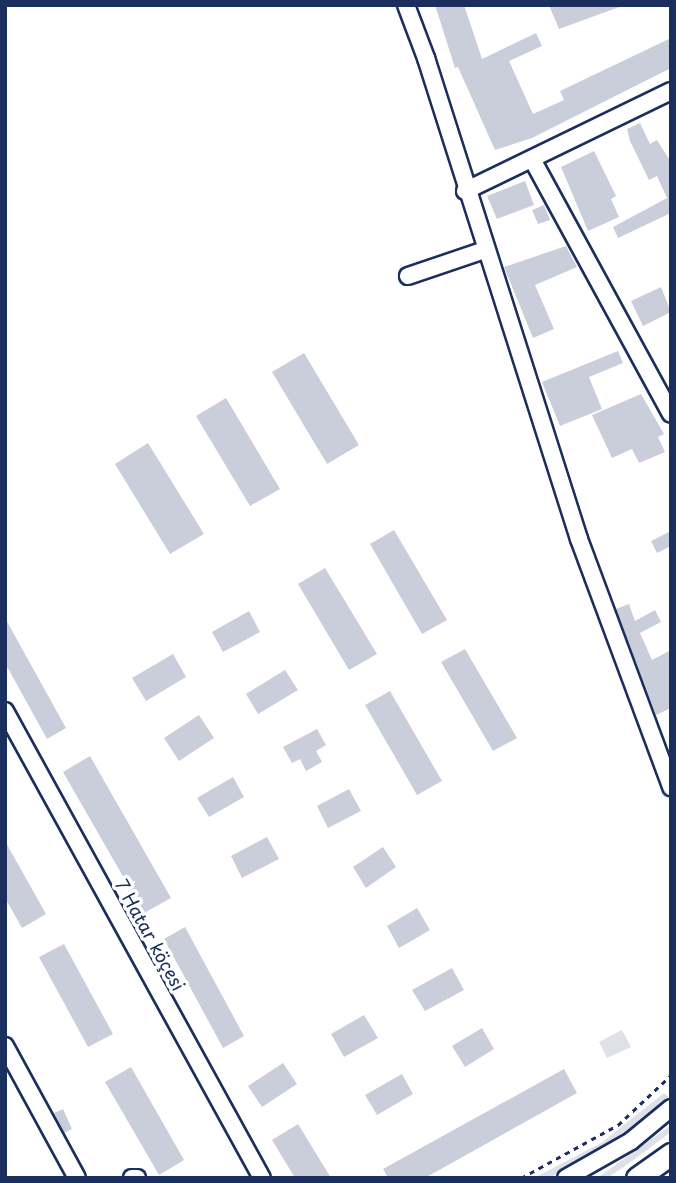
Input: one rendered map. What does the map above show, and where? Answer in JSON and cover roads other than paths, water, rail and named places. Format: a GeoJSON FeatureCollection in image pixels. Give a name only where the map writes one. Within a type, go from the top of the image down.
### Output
{"type":"FeatureCollection","features":[{"type":"Feature","properties":{"kind":"main road"},"geometry":{"type":"LineString","coordinates":[[637,1178],[671,1154]]}},
{"type":"Feature","properties":{"kind":"street"},"geometry":{"type":"LineString","coordinates":[[406,5],[430,68],[465,191],[579,539],[671,787]]}},
{"type":"Feature","properties":{"kind":"street"},"geometry":{"type":"LineString","coordinates":[[465,191],[671,91]]}},
{"type":"Feature","properties":{"kind":"street"},"geometry":{"type":"LineString","coordinates":[[532,159],[671,414]]}},
{"type":"Feature","properties":{"kind":"street"},"geometry":{"type":"LineString","coordinates":[[408,276],[485,250]]}},
{"type":"Feature","properties":{"kind":"street","name":"7 Hatar köçesi"},"geometry":{"type":"LineString","coordinates":[[5,711],[262,1178]]}},
{"type":"Feature","properties":{"kind":"street"},"geometry":{"type":"LineString","coordinates":[[5,1046],[77,1178]]}},
{"type":"Feature","properties":{"kind":"street"},"geometry":{"type":"LineString","coordinates":[[566,1178],[631,1141],[671,1108]]}},
{"type":"Feature","properties":{"kind":"street"},"geometry":{"type":"LineString","coordinates":[[132,1178],[137,1178]]}}]}
